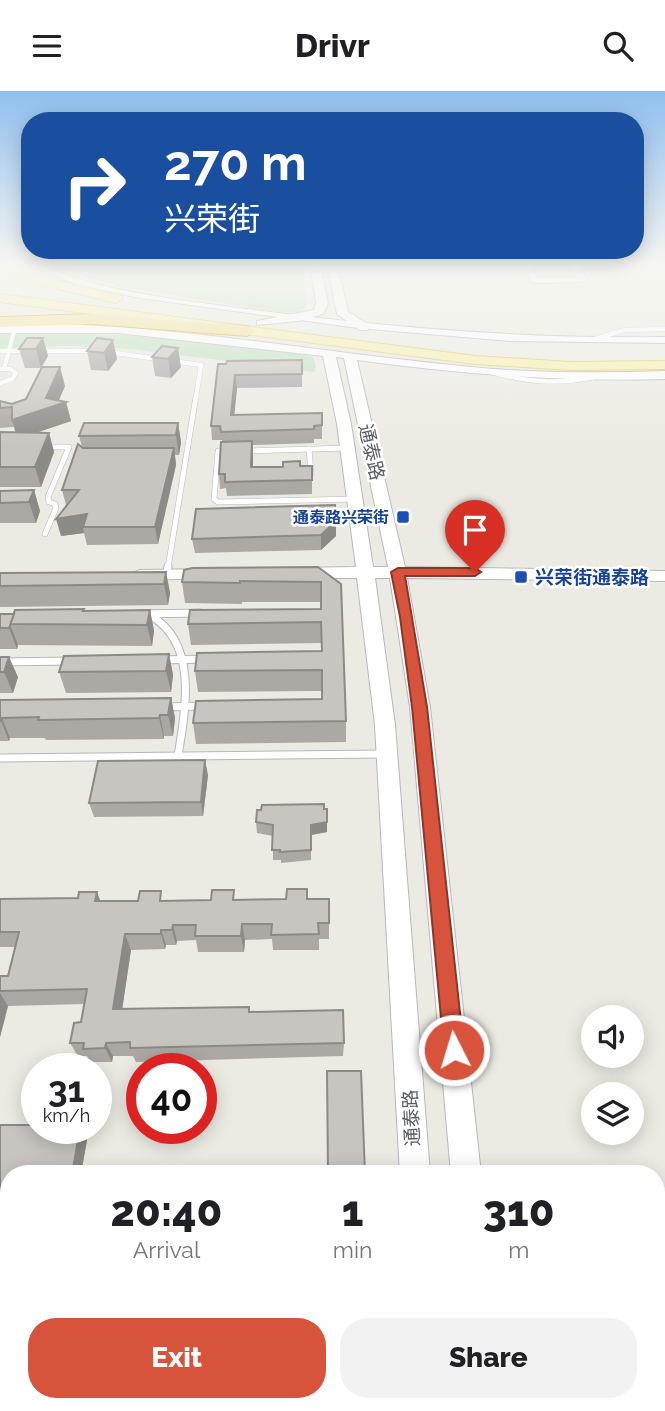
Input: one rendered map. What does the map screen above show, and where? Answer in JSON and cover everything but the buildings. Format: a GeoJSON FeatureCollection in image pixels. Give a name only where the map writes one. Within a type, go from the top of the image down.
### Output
{"type":"FeatureCollection","features":[{"type":"Feature","properties":{"kind":"highway"},"geometry":{"type":"LineString","coordinates":[[227,326],[254,327]]}},
{"type":"Feature","properties":{"kind":"main road"},"geometry":{"type":"LineString","coordinates":[[240,326],[453,344],[556,349],[665,349]]}},
{"type":"Feature","properties":{"kind":"main road"},"geometry":{"type":"LineString","coordinates":[[243,326],[495,362],[570,366],[665,365]]}},
{"type":"Feature","properties":{"kind":"main road"},"geometry":{"type":"LineString","coordinates":[[247,326],[339,355]]}},
{"type":"Feature","properties":{"kind":"street"},"geometry":{"type":"LineString","coordinates":[[26,326],[131,329],[491,372],[598,376],[665,375]]}},
{"type":"Feature","properties":{"kind":"street"},"geometry":{"type":"LineString","coordinates":[[254,327],[261,326]]}},
{"type":"Feature","properties":{"kind":"street"},"geometry":{"type":"LineString","coordinates":[[354,326],[439,335],[587,341],[665,340]]}},
{"type":"Feature","properties":{"kind":"street","name":"通泰路"},"geometry":{"type":"LineString","coordinates":[[339,355],[348,448],[367,572],[387,754],[414,1165]]}},
{"type":"Feature","properties":{"kind":"street","name":"通泰路"},"geometry":{"type":"LineString","coordinates":[[339,355],[398,572],[407,617],[420,707],[465,1165]]}},
{"type":"Feature","properties":{"kind":"street"},"geometry":{"type":"LineString","coordinates":[[277,573],[665,576]]}},
{"type":"Feature","properties":{"kind":"street"},"geometry":{"type":"LineString","coordinates":[[125,575],[222,574]]}},
{"type":"Feature","properties":{"kind":"lane"},"geometry":{"type":"LineString","coordinates":[[0,383],[16,375],[13,370],[2,369],[8,351],[7,326]]}},
{"type":"Feature","properties":{"kind":"lane"},"geometry":{"type":"LineString","coordinates":[[587,341],[624,330],[665,329]]}},
{"type":"Feature","properties":{"kind":"lane"},"geometry":{"type":"LineString","coordinates":[[0,351],[99,351],[162,357],[201,365],[167,574]]}},
{"type":"Feature","properties":{"kind":"lane"},"geometry":{"type":"LineString","coordinates":[[178,423],[191,423]]}},
{"type":"Feature","properties":{"kind":"lane"},"geometry":{"type":"LineString","coordinates":[[41,447],[69,447],[48,500]]}},
{"type":"Feature","properties":{"kind":"lane"},"geometry":{"type":"LineString","coordinates":[[348,448],[218,451],[214,499],[218,502],[356,499]]}},
{"type":"Feature","properties":{"kind":"lane"},"geometry":{"type":"LineString","coordinates":[[309,449],[311,473]]}},
{"type":"Feature","properties":{"kind":"lane"},"geometry":{"type":"LineString","coordinates":[[173,460],[186,460]]}},
{"type":"Feature","properties":{"kind":"lane"},"geometry":{"type":"LineString","coordinates":[[36,500],[48,500],[56,508],[45,534]]}},
{"type":"Feature","properties":{"kind":"lane"},"geometry":{"type":"LineString","coordinates":[[131,614],[211,613]]}},
{"type":"Feature","properties":{"kind":"lane"},"geometry":{"type":"LineString","coordinates":[[145,614],[158,618],[165,626],[173,640],[186,680],[178,756]]}},
{"type":"Feature","properties":{"kind":"lane"},"geometry":{"type":"LineString","coordinates":[[152,660],[220,659]]}},
{"type":"Feature","properties":{"kind":"lane"},"geometry":{"type":"LineString","coordinates":[[0,662],[83,661]]}},
{"type":"Feature","properties":{"kind":"lane"},"geometry":{"type":"LineString","coordinates":[[159,707],[211,706]]}},
{"type":"Feature","properties":{"kind":"lane"},"geometry":{"type":"LineString","coordinates":[[0,758],[387,754]]}},
{"type":"Feature","properties":{"kind":"green space"},"geometry":{"type":"Polygon","coordinates":[[[0,332],[127,335],[298,354],[313,357],[316,366],[314,372],[131,349],[68,346],[0,348],[0,332]]]}},
{"type":"Feature","properties":{"kind":"place","name":"通泰路兴荣街"},"geometry":{"type":"Point","coordinates":[403,517]}},
{"type":"Feature","properties":{"kind":"place","name":"兴荣街通泰路"},"geometry":{"type":"Point","coordinates":[521,577]}},
{"type":"Feature","properties":{"kind":"route"},"geometry":{"type":"LineString","coordinates":[[454,1050],[420,707],[398,572],[475,572]]}}]}
